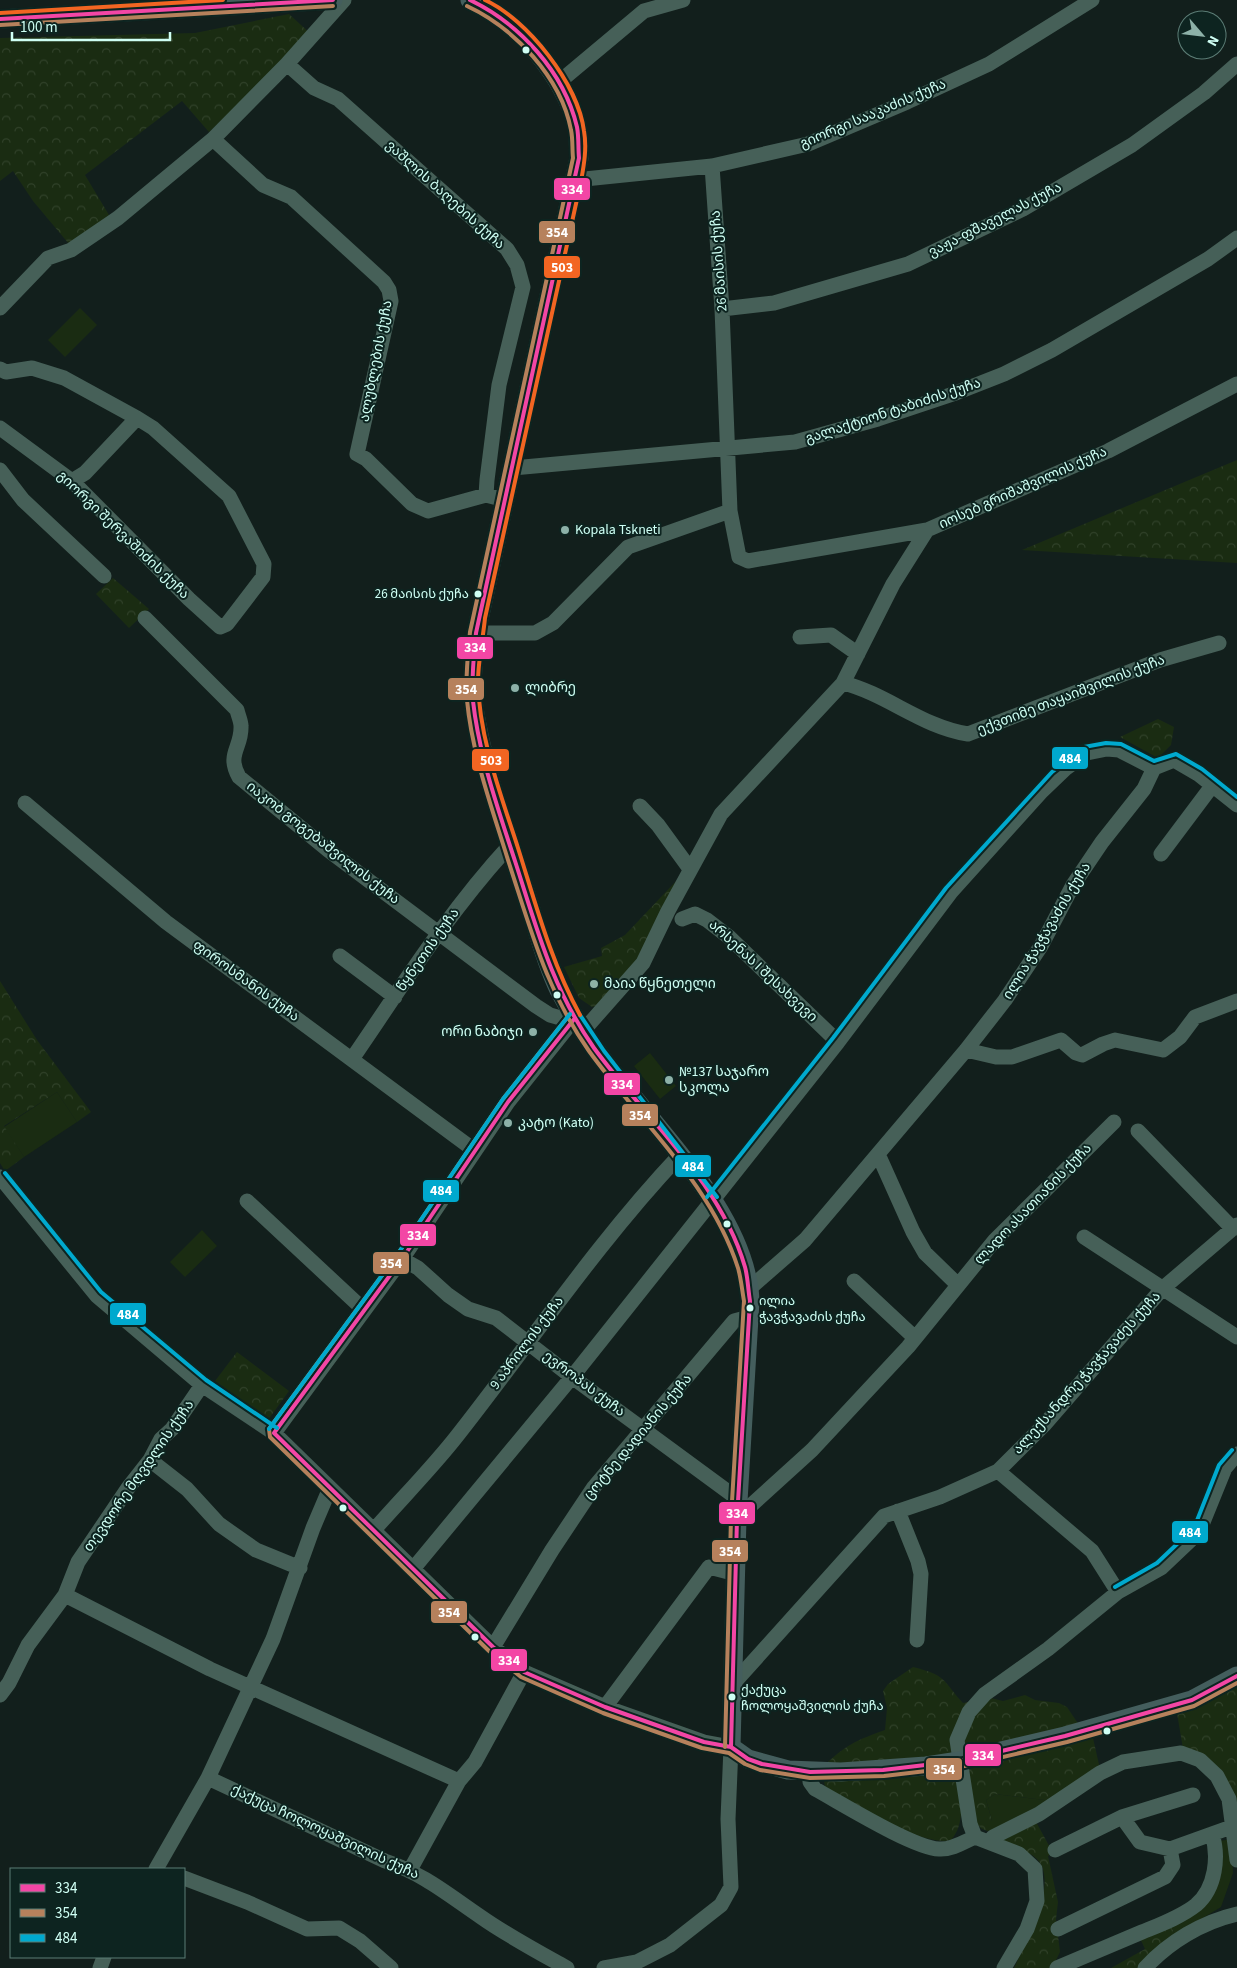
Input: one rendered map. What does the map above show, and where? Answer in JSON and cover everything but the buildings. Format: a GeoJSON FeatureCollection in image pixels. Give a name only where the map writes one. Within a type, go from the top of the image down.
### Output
{"type":"FeatureCollection","features":[{"type":"Feature","properties":{"kind":"main road"},"geometry":{"type":"LineString","coordinates":[[0,18],[333,0]]}},
{"type":"Feature","properties":{"kind":"main road"},"geometry":{"type":"LineString","coordinates":[[470,0],[501,18],[540,55],[568,101],[577,128],[579,158],[476,633],[472,681],[474,708],[492,788],[545,954],[559,989],[576,1023],[712,1201],[732,1232],[741,1251],[750,1288],[737,1518],[731,1747],[748,1759],[762,1764],[810,1772],[883,1770],[959,1761],[1065,1736],[1192,1700],[1237,1676]]}},
{"type":"Feature","properties":{"kind":"street"},"geometry":{"type":"LineString","coordinates":[[0,308],[48,258],[71,250],[118,218],[213,139],[287,64],[344,0]]}},
{"type":"Feature","properties":{"kind":"street"},"geometry":{"type":"LineString","coordinates":[[558,84],[644,5],[683,0]]}},
{"type":"Feature","properties":{"kind":"street","name":"გიორგი სააკაძის ქუჩა"},"geometry":{"type":"LineString","coordinates":[[575,180],[712,166],[808,144],[907,102],[989,64],[1092,0]]}},
{"type":"Feature","properties":{"kind":"street","name":"ვაშლის ბაღების ქუჩა"},"geometry":{"type":"LineString","coordinates":[[287,64],[314,88],[338,100],[507,249],[518,265],[523,288],[499,385],[486,495]]}},
{"type":"Feature","properties":{"kind":"street","name":"ვაჟა-ფშაველას ქუჩა"},"geometry":{"type":"LineString","coordinates":[[722,309],[774,303],[908,264],[1023,209],[1132,145],[1204,93],[1237,64]]}},
{"type":"Feature","properties":{"kind":"street","name":"ალუბლების ქუჩა"},"geometry":{"type":"LineString","coordinates":[[213,139],[263,185],[291,198],[384,282],[389,290],[390,301],[357,454],[366,459],[412,504],[428,511],[486,495]]}},
{"type":"Feature","properties":{"kind":"street","name":"26 მაისის ქუჩა"},"geometry":{"type":"LineString","coordinates":[[712,166],[722,309],[730,511],[739,557],[748,562],[927,530]]}},
{"type":"Feature","properties":{"kind":"street","name":"გალაქტიონ ტაბიძის ქუჩა"},"geometry":{"type":"LineString","coordinates":[[513,468],[795,442],[953,394],[1004,374],[1052,350],[1208,259],[1237,238]]}},
{"type":"Feature","properties":{"kind":"street"},"geometry":{"type":"LineString","coordinates":[[0,369],[6,372],[32,368],[64,378],[137,418],[85,473],[72,481]]}},
{"type":"Feature","properties":{"kind":"street","name":"იოსებ გრიშაშვილის ქუჩა"},"geometry":{"type":"LineString","coordinates":[[274,1433],[402,1259],[474,1150],[576,1023],[643,963],[690,869],[721,814],[843,683],[893,584],[927,530],[1108,451],[1237,384]]}},
{"type":"Feature","properties":{"kind":"street","name":"გიორგი შერვაშიძის ქუჩა"},"geometry":{"type":"LineString","coordinates":[[0,428],[72,481],[189,599],[220,627],[227,624],[263,577],[264,564],[229,496],[153,428],[137,418]]}},
{"type":"Feature","properties":{"kind":"street"},"geometry":{"type":"LineString","coordinates":[[0,470],[23,500],[104,576]]}},
{"type":"Feature","properties":{"kind":"street"},"geometry":{"type":"LineString","coordinates":[[486,495],[506,500]]}},
{"type":"Feature","properties":{"kind":"street"},"geometry":{"type":"LineString","coordinates":[[476,633],[535,633],[542,631],[553,623],[628,548],[730,511]]}},
{"type":"Feature","properties":{"kind":"street","name":"იაკობ გოგებაშვილის ქუჩა"},"geometry":{"type":"LineString","coordinates":[[145,618],[237,710],[241,727],[234,752],[234,767],[240,777],[328,850],[438,934],[550,1015],[576,1023]]}},
{"type":"Feature","properties":{"kind":"street"},"geometry":{"type":"LineString","coordinates":[[800,637],[831,635],[858,654]]}},
{"type":"Feature","properties":{"kind":"street","name":"ექვთიმე თაყაიშვილის ქუჩა"},"geometry":{"type":"LineString","coordinates":[[843,683],[860,687],[924,722],[949,731],[968,734],[1160,660],[1219,643]]}},
{"type":"Feature","properties":{"kind":"street"},"geometry":{"type":"LineString","coordinates":[[413,1569],[572,1377],[712,1201],[838,1042],[951,892],[1042,791],[1065,769],[1087,753],[1107,749],[1119,750],[1154,768],[1174,760],[1237,805]]}},
{"type":"Feature","properties":{"kind":"street","name":"ილია ჭავჭავაძის ქუჩა"},"geometry":{"type":"LineString","coordinates":[[750,1288],[805,1240],[966,1050],[1005,1000],[1041,946],[1073,885],[1102,842],[1144,789],[1154,768]]}},
{"type":"Feature","properties":{"kind":"street"},"geometry":{"type":"LineString","coordinates":[[1160,854],[1212,786]]}},
{"type":"Feature","properties":{"kind":"street","name":"ფიროსმანის ქუჩა"},"geometry":{"type":"LineString","coordinates":[[25,803],[166,922],[474,1150]]}},
{"type":"Feature","properties":{"kind":"street"},"geometry":{"type":"LineString","coordinates":[[640,806],[658,825],[690,869]]}},
{"type":"Feature","properties":{"kind":"street","name":"წყნეთის ქუჩა"},"geometry":{"type":"LineString","coordinates":[[352,1059],[438,934],[487,869],[510,844]]}},
{"type":"Feature","properties":{"kind":"street","name":"არსენას I შესახვევი"},"geometry":{"type":"LineString","coordinates":[[682,919],[695,914],[707,920],[729,937],[838,1042]]}},
{"type":"Feature","properties":{"kind":"street"},"geometry":{"type":"LineString","coordinates":[[340,956],[395,997]]}},
{"type":"Feature","properties":{"kind":"street"},"geometry":{"type":"LineString","coordinates":[[966,1050],[996,1057],[1012,1057],[1061,1040],[1076,1053],[1082,1055],[1115,1040],[1163,1050],[1180,1037],[1196,1017],[1237,1001]]}},
{"type":"Feature","properties":{"kind":"street","name":"ლადო ასათიანის ქუჩა"},"geometry":{"type":"LineString","coordinates":[[737,1518],[812,1450],[912,1343],[957,1284],[995,1240],[1114,1122]]}},
{"type":"Feature","properties":{"kind":"street"},"geometry":{"type":"LineString","coordinates":[[1138,1131],[1235,1227]]}},
{"type":"Feature","properties":{"kind":"street"},"geometry":{"type":"LineString","coordinates":[[878,1154],[913,1232],[925,1253],[957,1284]]}},
{"type":"Feature","properties":{"kind":"street","name":"9 აპრილის ქუჩა"},"geometry":{"type":"LineString","coordinates":[[374,1530],[457,1437],[636,1201],[679,1156]]}},
{"type":"Feature","properties":{"kind":"street"},"geometry":{"type":"LineString","coordinates":[[0,1177],[96,1296],[202,1385],[274,1433],[493,1648],[524,1672],[605,1707],[704,1742],[731,1747],[728,1819],[731,1887],[721,1905],[670,1945],[637,1962],[604,1968]]}},
{"type":"Feature","properties":{"kind":"street"},"geometry":{"type":"LineString","coordinates":[[247,1201],[364,1310]]}},
{"type":"Feature","properties":{"kind":"street","name":"ალექსანდრე ჭავჭავაძეს ქუჩა"},"geometry":{"type":"LineString","coordinates":[[732,1684],[884,1516],[940,1497],[998,1471],[1044,1425],[1162,1290],[1235,1227]]}},
{"type":"Feature","properties":{"kind":"street"},"geometry":{"type":"LineString","coordinates":[[1084,1237],[1162,1290],[1237,1337]]}},
{"type":"Feature","properties":{"kind":"street","name":"ევროპას ქუჩა"},"geometry":{"type":"LineString","coordinates":[[402,1259],[418,1268],[448,1295],[468,1309],[496,1318],[572,1377],[738,1499]]}},
{"type":"Feature","properties":{"kind":"street"},"geometry":{"type":"LineString","coordinates":[[854,1281],[912,1343]]}},
{"type":"Feature","properties":{"kind":"street","name":"ცოტნე დადიანის ქუჩა"},"geometry":{"type":"LineString","coordinates":[[493,1648],[552,1550],[594,1487],[734,1322],[749,1317]]}},
{"type":"Feature","properties":{"kind":"street","name":"თევდორე მღვდლის ქუჩა"},"geometry":{"type":"LineString","coordinates":[[0,1694],[9,1683],[28,1645],[65,1595],[78,1562],[128,1488],[150,1460],[161,1439],[172,1428],[202,1385]]}},
{"type":"Feature","properties":{"kind":"street"},"geometry":{"type":"LineString","coordinates":[[1004,1968],[1027,1929],[1037,1901],[1034,1869],[1019,1854],[982,1839],[970,1824],[957,1740],[969,1712],[976,1702],[1048,1649],[1118,1592],[1161,1568],[1199,1532],[1225,1468],[1237,1454]]}},
{"type":"Feature","properties":{"kind":"street"},"geometry":{"type":"LineString","coordinates":[[150,1460],[187,1489],[220,1524],[256,1550],[300,1568]]}},
{"type":"Feature","properties":{"kind":"street"},"geometry":{"type":"LineString","coordinates":[[998,1471],[1092,1551],[1118,1592]]}},
{"type":"Feature","properties":{"kind":"street"},"geometry":{"type":"LineString","coordinates":[[159,1868],[208,1778],[273,1639],[313,1528],[330,1488]]}},
{"type":"Feature","properties":{"kind":"street"},"geometry":{"type":"LineString","coordinates":[[898,1511],[918,1561],[921,1574],[917,1640]]}},
{"type":"Feature","properties":{"kind":"street"},"geometry":{"type":"LineString","coordinates":[[605,1707],[709,1567],[736,1574]]}},
{"type":"Feature","properties":{"kind":"street"},"geometry":{"type":"LineString","coordinates":[[65,1595],[210,1669],[459,1781]]}},
{"type":"Feature","properties":{"kind":"street"},"geometry":{"type":"LineString","coordinates":[[410,1870],[459,1781],[476,1762],[524,1672]]}},
{"type":"Feature","properties":{"kind":"street"},"geometry":{"type":"LineString","coordinates":[[810,1772],[810,1782],[815,1789],[919,1844],[939,1849],[993,1837],[1039,1814],[1100,1773],[1123,1762],[1156,1755],[1181,1753],[1200,1760],[1217,1776],[1229,1798],[1235,1822],[1237,1860]]}},
{"type":"Feature","properties":{"kind":"street","name":"ქაქუცა ჩოლოყაშვილის ქუჩა"},"geometry":{"type":"LineString","coordinates":[[208,1778],[385,1861],[410,1870],[444,1890],[509,1935],[567,1968]]}},
{"type":"Feature","properties":{"kind":"street"},"geometry":{"type":"LineString","coordinates":[[1055,1850],[1122,1817],[1193,1795]]}},
{"type":"Feature","properties":{"kind":"street"},"geometry":{"type":"LineString","coordinates":[[1122,1817],[1140,1842],[1170,1849],[1212,1834],[1235,1822]]}},
{"type":"Feature","properties":{"kind":"street"},"geometry":{"type":"LineString","coordinates":[[1057,1968],[1167,1922],[1197,1904],[1211,1880],[1216,1862],[1216,1846],[1212,1834]]}},
{"type":"Feature","properties":{"kind":"street"},"geometry":{"type":"LineString","coordinates":[[1058,1929],[1165,1877],[1173,1865],[1170,1849]]}},
{"type":"Feature","properties":{"kind":"street"},"geometry":{"type":"LineString","coordinates":[[185,1878],[247,1902],[308,1929],[338,1928],[360,1940],[391,1968]]}},
{"type":"Feature","properties":{"kind":"street"},"geometry":{"type":"LineString","coordinates":[[1145,1968],[1177,1940],[1205,1924],[1237,1914]]}},
{"type":"Feature","properties":{"kind":"green space"},"geometry":{"type":"Polygon","coordinates":[[[289,14],[312,35],[209,132],[182,101],[85,175],[109,215],[69,244],[33,201],[13,171],[0,181],[0,38],[195,33],[289,14]]]}},
{"type":"Feature","properties":{"kind":"green space"},"geometry":{"type":"Polygon","coordinates":[[[80,308],[97,325],[65,357],[48,340],[80,308]]]}},
{"type":"Feature","properties":{"kind":"green space"},"geometry":{"type":"Polygon","coordinates":[[[1237,460],[1237,563],[1022,550],[1237,460]]]}},
{"type":"Feature","properties":{"kind":"green space"},"geometry":{"type":"Polygon","coordinates":[[[113,578],[149,609],[129,628],[96,594],[113,578]]]}},
{"type":"Feature","properties":{"kind":"green space"},"geometry":{"type":"Polygon","coordinates":[[[1158,719],[1174,727],[1171,745],[1158,758],[1120,737],[1158,719]]]}},
{"type":"Feature","properties":{"kind":"green space"},"geometry":{"type":"Polygon","coordinates":[[[678,879],[639,961],[596,1006],[592,1007],[579,998],[564,967],[602,956],[601,948],[625,935],[678,879]]]}},
{"type":"Feature","properties":{"kind":"green space"},"geometry":{"type":"Polygon","coordinates":[[[0,981],[37,1040],[91,1112],[77,1122],[57,1092],[4,1126],[24,1157],[5,1171],[0,1163],[0,981]]]}},
{"type":"Feature","properties":{"kind":"green space"},"geometry":{"type":"Polygon","coordinates":[[[650,1053],[676,1086],[660,1099],[634,1066],[650,1053]]]}},
{"type":"Feature","properties":{"kind":"green space"},"geometry":{"type":"Polygon","coordinates":[[[57,1092],[77,1122],[24,1157],[4,1127],[57,1092]]]}},
{"type":"Feature","properties":{"kind":"green space"},"geometry":{"type":"Polygon","coordinates":[[[202,1230],[217,1246],[185,1277],[170,1262],[202,1230]]]}},
{"type":"Feature","properties":{"kind":"green space"},"geometry":{"type":"Polygon","coordinates":[[[237,1352],[289,1391],[268,1420],[215,1381],[237,1352]]]}},
{"type":"Feature","properties":{"kind":"green space"},"geometry":{"type":"Polygon","coordinates":[[[913,1667],[943,1679],[963,1703],[991,1698],[1003,1701],[1025,1695],[1035,1700],[1059,1703],[1067,1707],[1079,1725],[943,1757],[823,1767],[838,1753],[852,1744],[885,1730],[887,1708],[883,1691],[888,1684],[913,1667]]]}},
{"type":"Feature","properties":{"kind":"green space"},"geometry":{"type":"Polygon","coordinates":[[[1237,1686],[1237,1811],[1234,1795],[1183,1749],[1177,1713],[1237,1686]]]}},
{"type":"Feature","properties":{"kind":"green space"},"geometry":{"type":"Polygon","coordinates":[[[1093,1738],[1100,1769],[1053,1801],[995,1794],[986,1800],[994,1828],[990,1832],[982,1829],[976,1823],[968,1768],[1093,1738]]]}},
{"type":"Feature","properties":{"kind":"green space"},"geometry":{"type":"Polygon","coordinates":[[[955,1772],[961,1816],[956,1832],[951,1840],[939,1841],[908,1832],[873,1815],[830,1791],[825,1787],[824,1781],[857,1780],[955,1772]]]}},
{"type":"Feature","properties":{"kind":"green space"},"geometry":{"type":"Polygon","coordinates":[[[995,1794],[1053,1801],[990,1832],[992,1821],[986,1800],[995,1794]]]}},
{"type":"Feature","properties":{"kind":"green space"},"geometry":{"type":"Polygon","coordinates":[[[1035,1820],[1053,1853],[1048,1856],[1058,1902],[1056,1919],[1060,1952],[1055,1962],[1057,1968],[1014,1968],[1038,1914],[1045,1883],[1043,1870],[1037,1859],[1024,1851],[998,1841],[1035,1820]]]}},
{"type":"Feature","properties":{"kind":"green space"},"geometry":{"type":"Polygon","coordinates":[[[1232,1839],[1233,1873],[1221,1907],[1175,1935],[1169,1922],[1200,1905],[1219,1841],[1232,1839]]]}},
{"type":"Feature","properties":{"kind":"green space"},"geometry":{"type":"Polygon","coordinates":[[[1169,1922],[1175,1935],[1141,1968],[1111,1968],[1145,1949],[1139,1936],[1169,1922]]]}},
{"type":"Feature","properties":{"kind":"transit line","name":"503"},"geometry":{"type":"LineString","coordinates":[[0,13],[223,0]]}},
{"type":"Feature","properties":{"kind":"transit line","name":"334"},"geometry":{"type":"LineString","coordinates":[[0,19],[333,0]]}},
{"type":"Feature","properties":{"kind":"transit line","name":"334"},"geometry":{"type":"LineString","coordinates":[[470,0],[506,22],[522,36],[551,69],[571,107],[578,131],[579,158],[476,633],[472,684],[473,701],[490,782],[531,910],[556,980],[579,1026],[594,1048],[700,1178],[718,1206],[733,1236],[747,1275],[750,1301],[737,1518],[731,1747]]}},
{"type":"Feature","properties":{"kind":"transit line","name":"503"},"geometry":{"type":"LineString","coordinates":[[485,0],[518,22],[548,55],[572,94],[580,113],[585,137],[585,156],[581,181],[485,618],[478,682],[482,724],[498,787],[552,954],[580,1015]]}},
{"type":"Feature","properties":{"kind":"transit line","name":"354"},"geometry":{"type":"LineString","coordinates":[[0,25],[333,6]]}},
{"type":"Feature","properties":{"kind":"transit line","name":"354"},"geometry":{"type":"LineString","coordinates":[[467,6],[485,15],[502,27],[533,56],[546,73],[566,110],[572,133],[573,158],[470,632],[466,683],[467,700],[473,740],[483,781],[524,911],[541,959],[561,1005],[589,1051],[692,1181],[726,1237],[739,1272],[744,1301],[731,1518],[725,1747]]}},
{"type":"Feature","properties":{"kind":"transit line","name":"484"},"geometry":{"type":"LineString","coordinates":[[707,1197],[833,1038],[946,888],[1052,772],[1084,747],[1106,743],[1121,744],[1154,761],[1176,754],[1202,769],[1237,797]]}},
{"type":"Feature","properties":{"kind":"transit line","name":"354"},"geometry":{"type":"LineString","coordinates":[[570,1014],[503,1099],[397,1255],[269,1429],[270,1437],[489,1651],[521,1677],[603,1713],[702,1748],[729,1753],[745,1764],[760,1770],[810,1778],[884,1776],[960,1767],[1067,1742],[1194,1706],[1237,1683]]}},
{"type":"Feature","properties":{"kind":"transit line","name":"484"},"geometry":{"type":"LineString","coordinates":[[269,1429],[397,1255],[503,1099],[570,1014]]}},
{"type":"Feature","properties":{"kind":"transit line","name":"484"},"geometry":{"type":"LineString","coordinates":[[580,1015],[604,1051],[717,1197]]}},
{"type":"Feature","properties":{"kind":"transit line","name":"334"},"geometry":{"type":"LineString","coordinates":[[575,1018],[508,1102],[402,1259],[274,1433],[493,1647],[524,1672],[605,1707],[704,1742],[731,1747],[748,1759],[762,1764],[810,1772],[883,1770],[959,1761],[1065,1736],[1192,1700],[1237,1676]]}},
{"type":"Feature","properties":{"kind":"transit line","name":"484"},"geometry":{"type":"LineString","coordinates":[[5,1173],[101,1292],[206,1380],[277,1428]]}},
{"type":"Feature","properties":{"kind":"transit line","name":"484"},"geometry":{"type":"LineString","coordinates":[[1115,1587],[1157,1563],[1194,1528],[1219,1465],[1232,1450]]}},
{"type":"Feature","properties":{"kind":"place","name":"Kopala Tskneti"},"geometry":{"type":"Point","coordinates":[565,530]}},
{"type":"Feature","properties":{"kind":"place","name":"26 მაისის ქუჩა"},"geometry":{"type":"Point","coordinates":[478,594]}},
{"type":"Feature","properties":{"kind":"place","name":"ლიბრე"},"geometry":{"type":"Point","coordinates":[515,688]}},
{"type":"Feature","properties":{"kind":"place","name":"მაია წყნეთელი"},"geometry":{"type":"Point","coordinates":[594,984]}},
{"type":"Feature","properties":{"kind":"place","name":"ორი ნაბიჯი"},"geometry":{"type":"Point","coordinates":[533,1032]}},
{"type":"Feature","properties":{"kind":"place","name":"№137 საჯარო სკოლა"},"geometry":{"type":"Point","coordinates":[669,1080]}},
{"type":"Feature","properties":{"kind":"place","name":"კატო (Kato)"},"geometry":{"type":"Point","coordinates":[508,1123]}},
{"type":"Feature","properties":{"kind":"place","name":"ილია ჭავჭავაძის ქუჩა"},"geometry":{"type":"Point","coordinates":[750,1308]}},
{"type":"Feature","properties":{"kind":"place","name":"ქაქუცა ჩოლოყაშვილის ქუჩა"},"geometry":{"type":"Point","coordinates":[732,1697]}}]}
